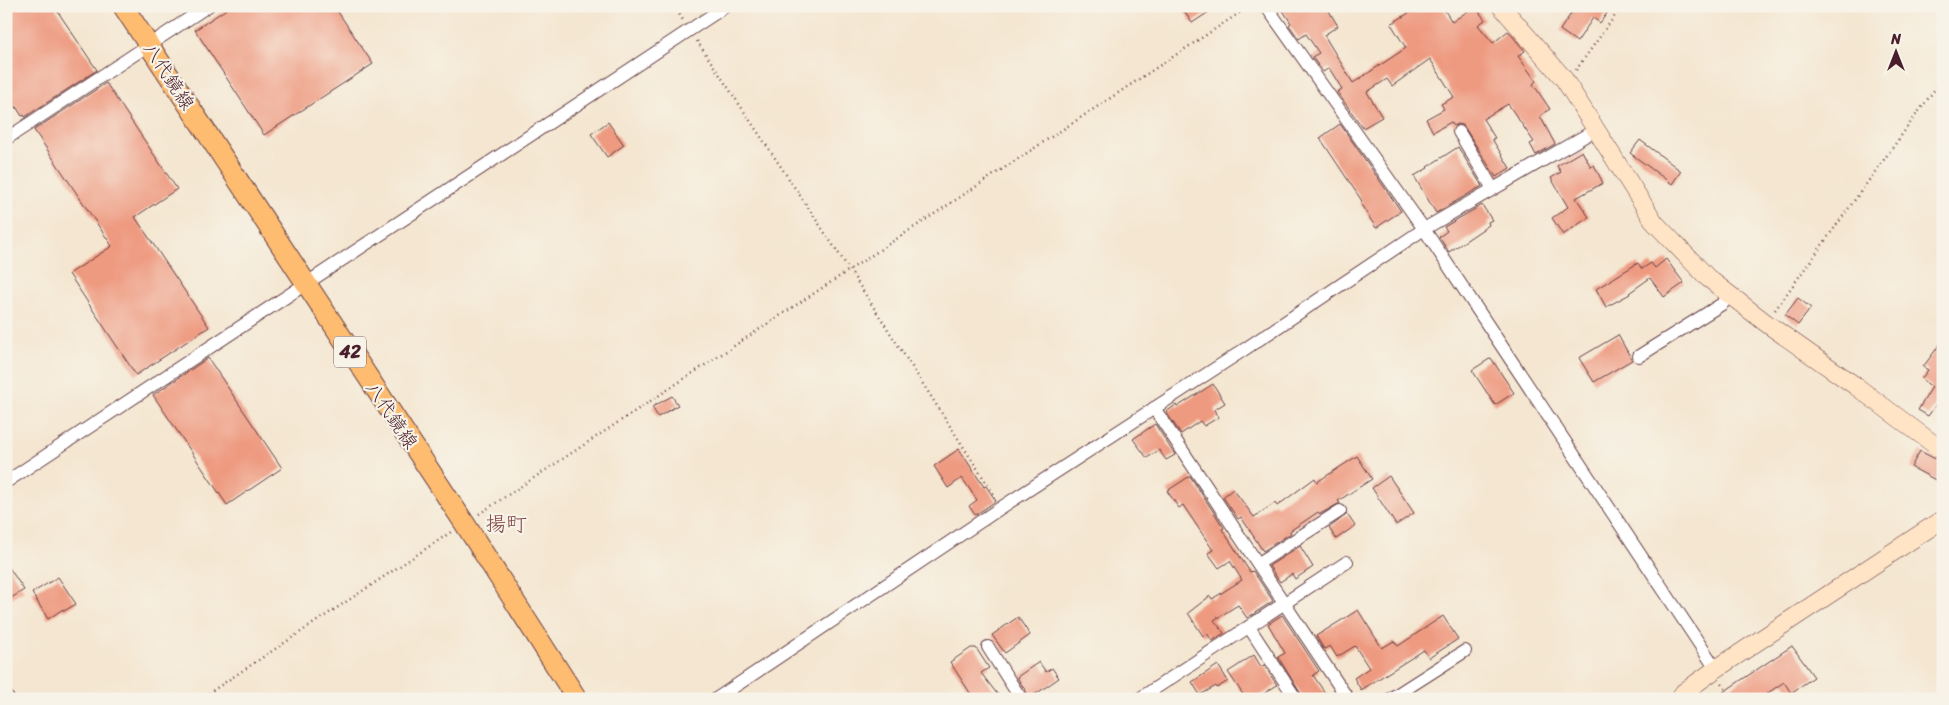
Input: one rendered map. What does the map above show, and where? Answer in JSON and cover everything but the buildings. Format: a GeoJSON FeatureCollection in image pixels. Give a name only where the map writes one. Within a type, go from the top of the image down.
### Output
{"type":"FeatureCollection","features":[{"type":"Feature","properties":{"kind":"main road","name":"八代鏡線"},"geometry":{"type":"LineString","coordinates":[[123,6],[465,524],[577,699]]}},
{"type":"Feature","properties":{"kind":"street"},"geometry":{"type":"LineString","coordinates":[[6,139],[208,6]]}},
{"type":"Feature","properties":{"kind":"street"},"geometry":{"type":"LineString","coordinates":[[6,482],[726,6]]}},
{"type":"Feature","properties":{"kind":"street"},"geometry":{"type":"LineString","coordinates":[[1266,6],[1424,230],[1716,669]]}},
{"type":"Feature","properties":{"kind":"street"},"geometry":{"type":"LineString","coordinates":[[1501,6],[1564,79],[1655,223],[1708,278],[1766,323],[1943,451]]}},
{"type":"Feature","properties":{"kind":"street"},"geometry":{"type":"LineString","coordinates":[[716,699],[1002,507],[1424,230],[1597,129]]}},
{"type":"Feature","properties":{"kind":"street"},"geometry":{"type":"LineString","coordinates":[[1458,132],[1493,189]]}},
{"type":"Feature","properties":{"kind":"street"},"geometry":{"type":"LineString","coordinates":[[1640,356],[1722,304],[1730,295]]}},
{"type":"Feature","properties":{"kind":"street"},"geometry":{"type":"LineString","coordinates":[[1154,408],[1348,699]]}},
{"type":"Feature","properties":{"kind":"street"},"geometry":{"type":"LineString","coordinates":[[1259,564],[1340,511]]}},
{"type":"Feature","properties":{"kind":"street"},"geometry":{"type":"LineString","coordinates":[[1680,699],[1684,692],[1716,669],[1943,519]]}},
{"type":"Feature","properties":{"kind":"street"},"geometry":{"type":"LineString","coordinates":[[1140,699],[1347,562]]}},
{"type":"Feature","properties":{"kind":"street"},"geometry":{"type":"LineString","coordinates":[[1249,627],[1296,699]]}},
{"type":"Feature","properties":{"kind":"street"},"geometry":{"type":"LineString","coordinates":[[988,647],[1021,699]]}},
{"type":"Feature","properties":{"kind":"street"},"geometry":{"type":"LineString","coordinates":[[1390,699],[1465,651]]}},
{"type":"Feature","properties":{"kind":"path"},"geometry":{"type":"LineString","coordinates":[[674,6],[849,269],[1002,507]]}},
{"type":"Feature","properties":{"kind":"path"},"geometry":{"type":"LineString","coordinates":[[200,699],[1250,6]]}},
{"type":"Feature","properties":{"kind":"path"},"geometry":{"type":"LineString","coordinates":[[1576,70],[1622,6]]}},
{"type":"Feature","properties":{"kind":"path"},"geometry":{"type":"LineString","coordinates":[[1766,323],[1943,78]]}},
{"type":"Feature","properties":{"kind":"district","name":"揚町"},"geometry":{"type":"Point","coordinates":[506,524]}}]}
